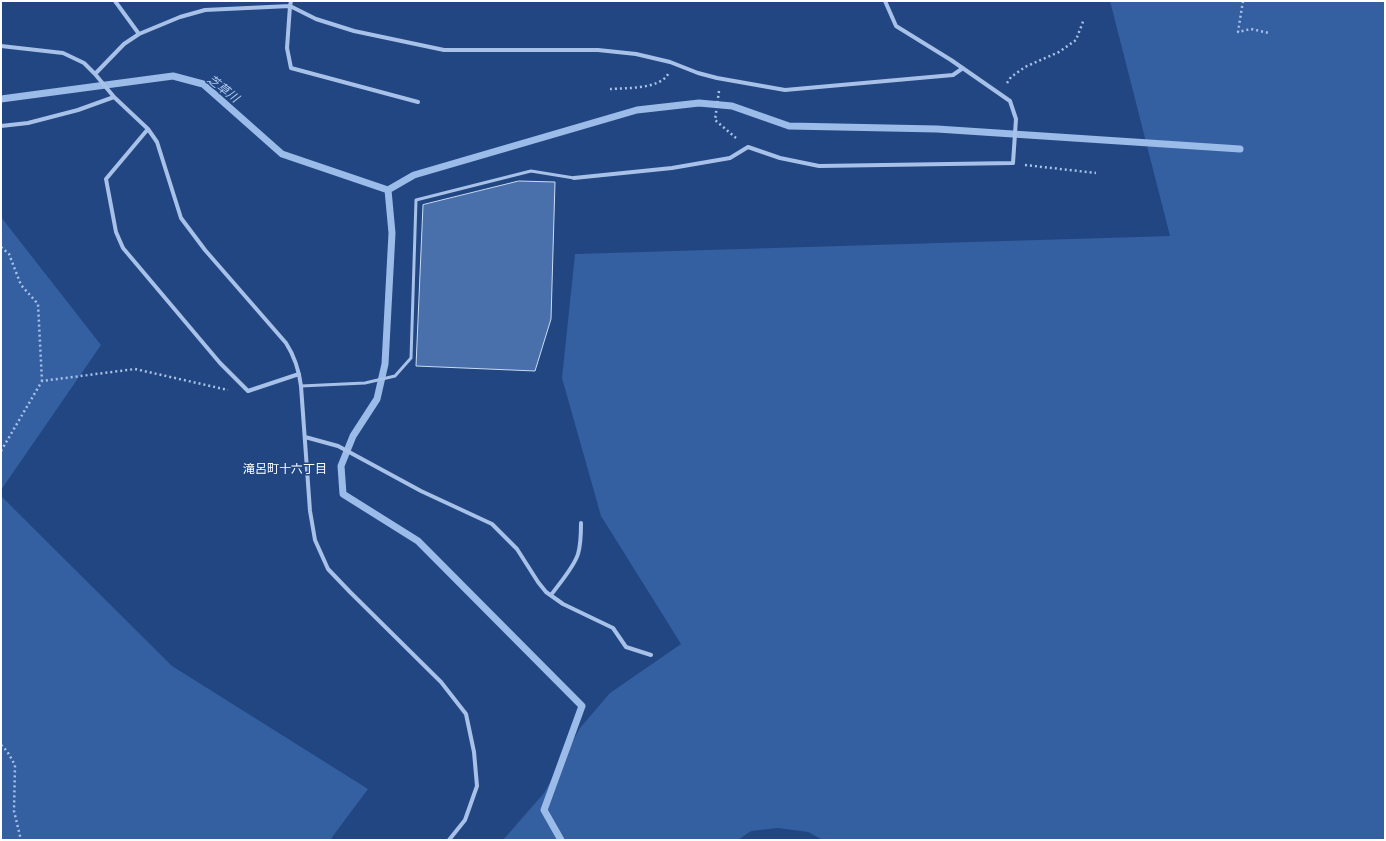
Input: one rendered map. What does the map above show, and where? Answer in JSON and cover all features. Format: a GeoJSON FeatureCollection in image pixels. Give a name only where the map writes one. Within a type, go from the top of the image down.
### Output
{"type":"FeatureCollection","features":[{"type":"Feature","properties":{"kind":"street"},"geometry":{"type":"LineString","coordinates":[[115,1],[139,34]]}},
{"type":"Feature","properties":{"kind":"street"},"geometry":{"type":"LineString","coordinates":[[574,178],[672,168],[730,158],[748,147],[780,158],[819,166],[1013,163],[1016,119],[1010,101],[963,68],[896,26],[885,1]]}},
{"type":"Feature","properties":{"kind":"street"},"geometry":{"type":"LineString","coordinates":[[290,3],[287,48],[291,68],[418,102]]}},
{"type":"Feature","properties":{"kind":"street"},"geometry":{"type":"LineString","coordinates":[[95,74],[124,44],[139,34],[180,17],[205,10],[290,3],[316,19],[354,31],[444,50],[598,50],[636,54],[675,64],[698,73],[717,78],[785,90],[953,75],[963,68]]}},
{"type":"Feature","properties":{"kind":"street"},"geometry":{"type":"LineString","coordinates":[[1,46],[63,53],[84,64],[95,74],[114,97],[148,129],[157,142],[181,218],[206,250],[286,343],[294,356],[301,386],[310,511],[316,540],[328,569],[441,682],[466,714],[474,752],[477,786],[465,820],[449,840]]}},
{"type":"Feature","properties":{"kind":"street"},"geometry":{"type":"LineString","coordinates":[[1,126],[28,123],[78,110],[114,97]]}},
{"type":"Feature","properties":{"kind":"street"},"geometry":{"type":"LineString","coordinates":[[148,129],[106,179],[116,232],[123,248],[220,363],[248,391],[299,374]]}},
{"type":"Feature","properties":{"kind":"street"},"geometry":{"type":"LineString","coordinates":[[305,437],[338,446],[421,491],[492,524],[516,549],[546,592],[563,604],[613,628],[626,648],[652,655]]}},
{"type":"Feature","properties":{"kind":"street"},"geometry":{"type":"LineString","coordinates":[[550,595],[565,578],[578,555],[581,541],[581,523]]}},
{"type":"Feature","properties":{"kind":"lane"},"geometry":{"type":"LineString","coordinates":[[301,386],[365,383],[395,376],[411,358],[416,200],[531,171],[574,178]]}},
{"type":"Feature","properties":{"kind":"path"},"geometry":{"type":"LineString","coordinates":[[1243,1],[1238,32],[1251,29],[1269,33]]}},
{"type":"Feature","properties":{"kind":"path"},"geometry":{"type":"LineString","coordinates":[[1000,94],[1011,77],[1025,67],[1059,52],[1076,40],[1084,19]]}},
{"type":"Feature","properties":{"kind":"path"},"geometry":{"type":"LineString","coordinates":[[610,89],[650,85],[666,79],[675,64]]}},
{"type":"Feature","properties":{"kind":"path"},"geometry":{"type":"LineString","coordinates":[[720,90],[715,120],[748,147]]}},
{"type":"Feature","properties":{"kind":"path"},"geometry":{"type":"LineString","coordinates":[[1013,163],[1096,173]]}},
{"type":"Feature","properties":{"kind":"path"},"geometry":{"type":"LineString","coordinates":[[1,247],[9,254],[21,285],[38,304],[42,381],[1,451]]}},
{"type":"Feature","properties":{"kind":"path"},"geometry":{"type":"LineString","coordinates":[[42,381],[135,369],[202,384]]}},
{"type":"Feature","properties":{"kind":"path"},"geometry":{"type":"LineString","coordinates":[[1,745],[7,751],[15,765],[14,811],[21,840]]}},
{"type":"Feature","properties":{"kind":"shaded area"},"geometry":{"type":"Polygon","coordinates":[[[1110,1],[1385,1],[1385,840],[823,840],[808,832],[778,828],[751,831],[738,840],[503,840],[544,793],[580,728],[610,693],[681,644],[601,516],[562,378],[575,254],[1170,236],[1110,1]]]}},
{"type":"Feature","properties":{"kind":"shaded area"},"geometry":{"type":"Polygon","coordinates":[[[1,217],[101,345],[1,490],[1,217]]]}},
{"type":"Feature","properties":{"kind":"shaded area"},"geometry":{"type":"Polygon","coordinates":[[[1,496],[172,666],[368,789],[330,840],[1,840],[1,496]]]}},
{"type":"Feature","properties":{"kind":"building"},"geometry":{"type":"Polygon","coordinates":[[[519,181],[555,182],[551,319],[535,371],[416,366],[423,205],[519,181]]]}},
{"type":"Feature","properties":{"kind":"waterway","name":"芝草川"},"geometry":{"type":"LineString","coordinates":[[1,99],[173,76],[203,84],[282,154],[388,190]]}},
{"type":"Feature","properties":{"kind":"waterway"},"geometry":{"type":"LineString","coordinates":[[388,190],[414,175],[637,110],[699,103],[732,106],[789,126],[937,129],[1240,149]]}},
{"type":"Feature","properties":{"kind":"waterway"},"geometry":{"type":"LineString","coordinates":[[388,190],[392,233],[385,364],[377,399],[353,436],[341,466],[343,494],[418,541],[582,706],[544,810],[561,840]]}},
{"type":"Feature","properties":{"kind":"district","name":"滝呂町十六丁目"},"geometry":{"type":"Point","coordinates":[285,469]}}]}
